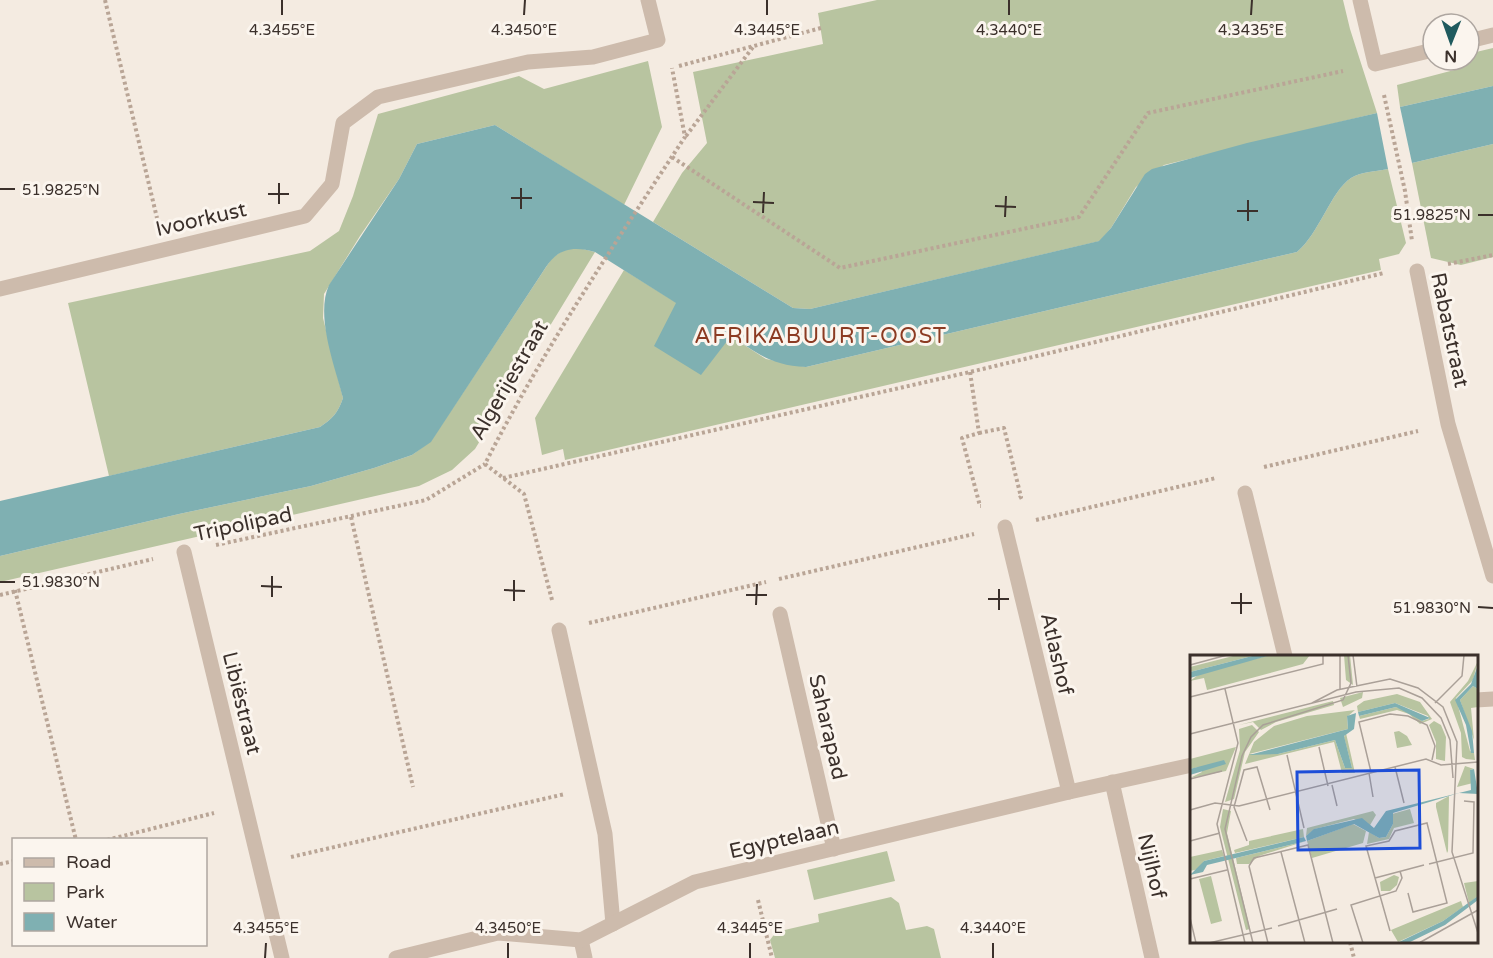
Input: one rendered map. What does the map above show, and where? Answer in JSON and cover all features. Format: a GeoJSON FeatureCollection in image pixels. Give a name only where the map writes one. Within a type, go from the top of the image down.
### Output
{"type":"FeatureCollection","features":[{"type":"Feature","properties":{"kind":"street"},"geometry":{"type":"LineString","coordinates":[[648,0],[658,40]]}},
{"type":"Feature","properties":{"kind":"street"},"geometry":{"type":"LineString","coordinates":[[1360,0],[1375,64],[1421,53]]}},
{"type":"Feature","properties":{"kind":"street","name":"Ivoorkust"},"geometry":{"type":"LineString","coordinates":[[0,289],[304,216],[332,184],[342,123],[378,97],[528,62],[593,57],[658,40]]}},
{"type":"Feature","properties":{"kind":"street","name":"Rabatstraat"},"geometry":{"type":"LineString","coordinates":[[1417,271],[1448,424],[1493,576]]}},
{"type":"Feature","properties":{"kind":"street"},"geometry":{"type":"LineString","coordinates":[[1245,493],[1285,655]]}},
{"type":"Feature","properties":{"kind":"street","name":"Atlashof"},"geometry":{"type":"LineString","coordinates":[[1005,527],[1069,792]]}},
{"type":"Feature","properties":{"kind":"street","name":"Libiëstraat"},"geometry":{"type":"LineString","coordinates":[[184,552],[282,958]]}},
{"type":"Feature","properties":{"kind":"street","name":"Saharapad"},"geometry":{"type":"LineString","coordinates":[[780,614],[834,849]]}},
{"type":"Feature","properties":{"kind":"street"},"geometry":{"type":"LineString","coordinates":[[559,630],[605,834],[613,924]]}},
{"type":"Feature","properties":{"kind":"street"},"geometry":{"type":"LineString","coordinates":[[1478,700],[1493,699]]}},
{"type":"Feature","properties":{"kind":"street","name":"Egyptelaan"},"geometry":{"type":"LineString","coordinates":[[581,940],[695,882],[1190,765]]}},
{"type":"Feature","properties":{"kind":"street","name":"Nijlhof"},"geometry":{"type":"LineString","coordinates":[[1112,782],[1152,958]]}},
{"type":"Feature","properties":{"kind":"street"},"geometry":{"type":"LineString","coordinates":[[396,958],[498,933],[581,940],[585,958]]}},
{"type":"Feature","properties":{"kind":"path"},"geometry":{"type":"LineString","coordinates":[[105,0],[164,249]]}},
{"type":"Feature","properties":{"kind":"path"},"geometry":{"type":"LineString","coordinates":[[672,68],[821,28]]}},
{"type":"Feature","properties":{"kind":"path"},"geometry":{"type":"LineString","coordinates":[[658,40],[672,68],[686,137]]}},
{"type":"Feature","properties":{"kind":"path","name":"Algerijestraat"},"geometry":{"type":"LineString","coordinates":[[559,630],[524,494],[485,464],[513,408],[565,323],[672,157],[753,47]]}},
{"type":"Feature","properties":{"kind":"path"},"geometry":{"type":"LineString","coordinates":[[672,157],[840,268],[1079,216],[1148,112],[1375,64]]}},
{"type":"Feature","properties":{"kind":"path","name":"Rabatstraat"},"geometry":{"type":"LineString","coordinates":[[1383,88],[1405,191],[1417,271]]}},
{"type":"Feature","properties":{"kind":"path"},"geometry":{"type":"LineString","coordinates":[[503,478],[970,372],[1391,272],[1417,271],[1493,255]]}},
{"type":"Feature","properties":{"kind":"path"},"geometry":{"type":"LineString","coordinates":[[970,372],[979,433]]}},
{"type":"Feature","properties":{"kind":"path"},"geometry":{"type":"LineString","coordinates":[[1004,428],[1022,497],[980,506],[962,438],[979,433],[1004,428]]}},
{"type":"Feature","properties":{"kind":"path","name":"Tripolipad"},"geometry":{"type":"LineString","coordinates":[[0,595],[184,552],[426,500],[485,464]]}},
{"type":"Feature","properties":{"kind":"path"},"geometry":{"type":"LineString","coordinates":[[1000,502],[1005,527]]}},
{"type":"Feature","properties":{"kind":"path"},"geometry":{"type":"LineString","coordinates":[[351,517],[413,787]]}},
{"type":"Feature","properties":{"kind":"path"},"geometry":{"type":"LineString","coordinates":[[15,591],[76,838]]}},
{"type":"Feature","properties":{"kind":"path"},"geometry":{"type":"LineString","coordinates":[[260,864],[423,825],[595,788]]}},
{"type":"Feature","properties":{"kind":"path"},"geometry":{"type":"LineString","coordinates":[[115,838],[245,806]]}},
{"type":"Feature","properties":{"kind":"path"},"geometry":{"type":"LineString","coordinates":[[751,869],[772,958]]}},
{"type":"Feature","properties":{"kind":"path"},"geometry":{"type":"LineString","coordinates":[[1350,943],[1354,958]]}},
{"type":"Feature","properties":{"kind":"green space"},"geometry":{"type":"Polygon","coordinates":[[[877,0],[1343,0],[1377,113],[1164,165],[1136,187],[1111,228],[1100,241],[810,309],[793,308],[653,222],[682,173],[707,143],[693,72],[823,44],[818,13],[877,0]]]}},
{"type":"Feature","properties":{"kind":"green space"},"geometry":{"type":"Polygon","coordinates":[[[1493,48],[1493,86],[1400,107],[1397,85],[1447,72],[1481,72],[1481,51],[1493,48]]]}},
{"type":"Feature","properties":{"kind":"green space"},"geometry":{"type":"Polygon","coordinates":[[[648,61],[662,127],[624,205],[495,125],[417,144],[399,179],[324,294],[323,318],[343,398],[337,412],[320,427],[109,476],[68,303],[310,251],[339,231],[353,196],[378,114],[519,76],[544,89],[648,61]]]}},
{"type":"Feature","properties":{"kind":"green space"},"geometry":{"type":"Polygon","coordinates":[[[1493,144],[1493,257],[1461,265],[1431,258],[1412,163],[1493,144]]]}},
{"type":"Feature","properties":{"kind":"green space"},"geometry":{"type":"Polygon","coordinates":[[[1388,169],[1406,243],[1399,254],[1379,259],[1381,270],[565,460],[563,449],[542,455],[535,418],[624,270],[677,303],[701,374],[730,336],[766,359],[806,367],[1297,252],[1312,235],[1344,184],[1359,174],[1388,169]]]}},
{"type":"Feature","properties":{"kind":"green space"},"geometry":{"type":"Polygon","coordinates":[[[571,248],[595,252],[475,449],[452,470],[419,486],[0,582],[0,556],[311,486],[412,455],[431,441],[552,258],[571,248]]]}},
{"type":"Feature","properties":{"kind":"green space"},"geometry":{"type":"Polygon","coordinates":[[[887,851],[895,881],[814,900],[807,870],[887,851]]]}},
{"type":"Feature","properties":{"kind":"green space"},"geometry":{"type":"Polygon","coordinates":[[[891,897],[899,903],[906,930],[927,926],[934,929],[941,958],[775,958],[770,940],[776,932],[819,922],[818,914],[891,897]]]}},
{"type":"Feature","properties":{"kind":"water"},"geometry":{"type":"Polygon","coordinates":[[[1493,86],[1493,144],[1412,163],[1400,107],[1493,86]]]}},
{"type":"Feature","properties":{"kind":"water"},"geometry":{"type":"Polygon","coordinates":[[[1377,113],[1388,169],[1359,174],[1344,184],[1312,235],[1297,252],[806,367],[774,361],[731,336],[701,375],[654,346],[676,303],[595,252],[580,249],[567,250],[556,256],[546,267],[431,442],[412,455],[311,486],[0,556],[0,501],[320,427],[331,418],[337,412],[343,398],[325,326],[325,297],[329,285],[399,179],[417,144],[495,125],[793,308],[810,309],[1099,241],[1111,228],[1145,174],[1152,169],[1247,143],[1377,113]]]}},
{"type":"Feature","properties":{"kind":"district","name":"AFRIKABUURT-OOST"},"geometry":{"type":"Point","coordinates":[821,335]}}]}
